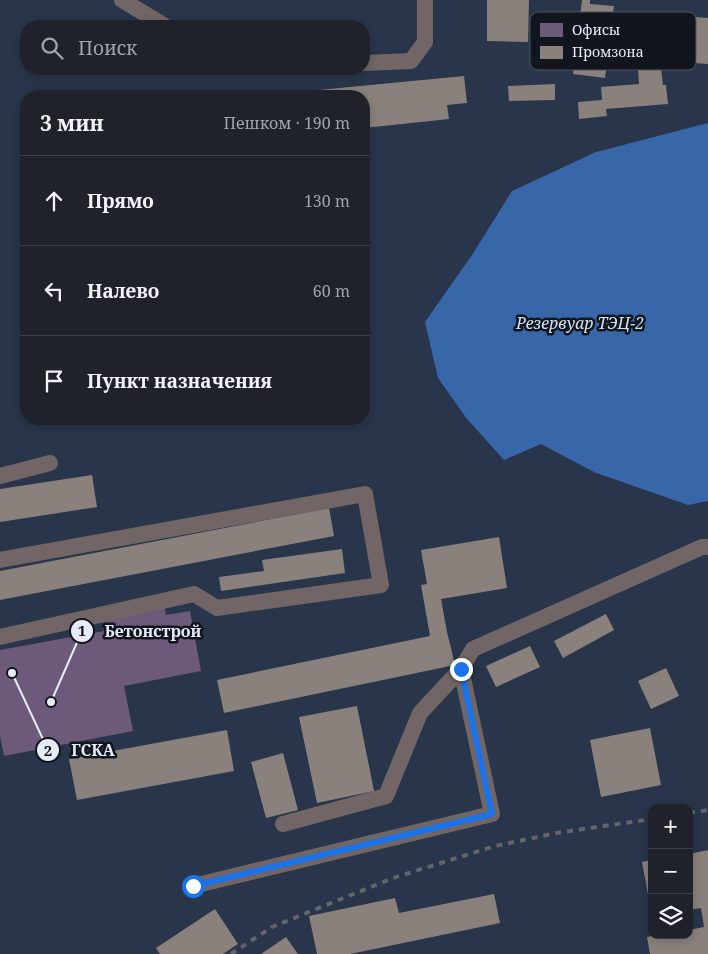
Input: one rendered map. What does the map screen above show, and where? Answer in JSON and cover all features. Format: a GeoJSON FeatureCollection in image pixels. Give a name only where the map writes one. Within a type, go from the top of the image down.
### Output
{"type":"FeatureCollection","features":[{"type":"Feature","properties":{"kind":"lane"},"geometry":{"type":"LineString","coordinates":[[122,0],[154,20]]}},
{"type":"Feature","properties":{"kind":"lane"},"geometry":{"type":"LineString","coordinates":[[370,62],[411,61],[425,42],[425,0]]}},
{"type":"Feature","properties":{"kind":"lane"},"geometry":{"type":"LineString","coordinates":[[0,476],[50,463]]}},
{"type":"Feature","properties":{"kind":"lane"},"geometry":{"type":"LineString","coordinates":[[0,560],[365,494],[381,585],[217,608],[194,594],[0,638]]}},
{"type":"Feature","properties":{"kind":"lane"},"geometry":{"type":"LineString","coordinates":[[283,824],[386,796],[420,713],[461,669],[473,650],[702,547],[708,547]]}},
{"type":"Feature","properties":{"kind":"lane"},"geometry":{"type":"LineString","coordinates":[[193,886],[492,814],[461,669]]}},
{"type":"Feature","properties":{"kind":"shaded area"},"geometry":{"type":"Polygon","coordinates":[[[0,0],[708,0],[708,954],[0,954],[0,0]]]}},
{"type":"Feature","properties":{"kind":"water","name":"Резервуар ТЭЦ-2"},"geometry":{"type":"Polygon","coordinates":[[[708,123],[708,501],[688,505],[594,472],[541,444],[504,460],[467,419],[438,378],[425,322],[472,255],[512,191],[596,152],[708,123]]]}},
{"type":"Feature","properties":{"kind":"building: Офисы"},"geometry":{"type":"Polygon","coordinates":[[[164,603],[166,615],[190,611],[201,671],[124,686],[133,731],[4,756],[0,736],[0,650],[104,631],[101,615],[164,603]]]}},
{"type":"Feature","properties":{"kind":"building: Промзона"},"geometry":{"type":"Polygon","coordinates":[[[487,0],[529,0],[528,42],[487,41],[487,0]]]}},
{"type":"Feature","properties":{"kind":"building: Промзона"},"geometry":{"type":"Polygon","coordinates":[[[582,0],[590,0],[590,4],[614,6],[613,12],[581,12],[582,0]]]}},
{"type":"Feature","properties":{"kind":"building: Промзона"},"geometry":{"type":"Polygon","coordinates":[[[696,17],[708,18],[708,64],[696,63],[696,17]]]}},
{"type":"Feature","properties":{"kind":"building: Промзона"},"geometry":{"type":"Polygon","coordinates":[[[573,70],[606,70],[605,78],[573,74],[573,70]]]}},
{"type":"Feature","properties":{"kind":"building: Промзона"},"geometry":{"type":"Polygon","coordinates":[[[638,70],[661,70],[663,85],[666,85],[668,104],[606,109],[607,116],[579,119],[578,102],[602,100],[601,87],[639,84],[638,70]]]}},
{"type":"Feature","properties":{"kind":"building: Промзона"},"geometry":{"type":"Polygon","coordinates":[[[464,76],[467,103],[447,105],[449,119],[370,127],[370,90],[319,90],[464,76]]]}},
{"type":"Feature","properties":{"kind":"building: Промзона"},"geometry":{"type":"Polygon","coordinates":[[[555,84],[555,100],[509,101],[508,86],[555,84]]]}},
{"type":"Feature","properties":{"kind":"building: Промзона"},"geometry":{"type":"Polygon","coordinates":[[[92,475],[97,507],[0,522],[0,489],[92,475]]]}},
{"type":"Feature","properties":{"kind":"building: Промзона"},"geometry":{"type":"Polygon","coordinates":[[[329,508],[334,536],[0,600],[0,571],[329,508]]]}},
{"type":"Feature","properties":{"kind":"building: Промзона"},"geometry":{"type":"Polygon","coordinates":[[[499,537],[507,588],[441,599],[455,665],[224,713],[217,680],[430,636],[421,585],[427,584],[421,550],[499,537]]]}},
{"type":"Feature","properties":{"kind":"building: Промзона"},"geometry":{"type":"Polygon","coordinates":[[[342,549],[345,573],[221,591],[219,577],[264,571],[262,560],[342,549]]]}},
{"type":"Feature","properties":{"kind":"building: Промзона"},"geometry":{"type":"Polygon","coordinates":[[[606,614],[614,630],[563,658],[554,641],[606,614]]]}},
{"type":"Feature","properties":{"kind":"building: Промзона"},"geometry":{"type":"Polygon","coordinates":[[[530,646],[540,667],[496,687],[486,666],[530,646]]]}},
{"type":"Feature","properties":{"kind":"building: Промзона"},"geometry":{"type":"Polygon","coordinates":[[[666,668],[679,696],[651,709],[638,681],[666,668]]]}},
{"type":"Feature","properties":{"kind":"building: Промзона"},"geometry":{"type":"Polygon","coordinates":[[[357,706],[374,791],[317,803],[299,717],[357,706]]]}},
{"type":"Feature","properties":{"kind":"building: Промзона"},"geometry":{"type":"Polygon","coordinates":[[[650,728],[661,785],[601,797],[590,740],[650,728]]]}},
{"type":"Feature","properties":{"kind":"building: Промзона"},"geometry":{"type":"Polygon","coordinates":[[[227,730],[234,771],[77,800],[69,759],[227,730]]]}},
{"type":"Feature","properties":{"kind":"building: Промзона"},"geometry":{"type":"Polygon","coordinates":[[[283,753],[298,810],[266,818],[251,762],[283,753]]]}},
{"type":"Feature","properties":{"kind":"building: Промзона"},"geometry":{"type":"Polygon","coordinates":[[[708,850],[708,954],[650,954],[647,937],[648,939],[693,939],[693,929],[704,927],[701,908],[693,909],[693,853],[708,850]]]}},
{"type":"Feature","properties":{"kind":"building: Промзона"},"geometry":{"type":"Polygon","coordinates":[[[648,861],[648,894],[642,862],[648,861]]]}},
{"type":"Feature","properties":{"kind":"building: Промзона"},"geometry":{"type":"Polygon","coordinates":[[[494,894],[500,923],[350,954],[317,954],[309,916],[395,898],[399,913],[494,894]]]}},
{"type":"Feature","properties":{"kind":"building: Промзона"},"geometry":{"type":"Polygon","coordinates":[[[215,909],[238,944],[223,954],[160,954],[156,948],[215,909]]]}},
{"type":"Feature","properties":{"kind":"building: Промзона"},"geometry":{"type":"Polygon","coordinates":[[[286,937],[298,954],[261,954],[286,937]]]}},
{"type":"Feature","properties":{"kind":"railway"},"geometry":{"type":"LineString","coordinates":[[693,812],[708,810]]}},
{"type":"Feature","properties":{"kind":"railway"},"geometry":{"type":"LineString","coordinates":[[231,954],[272,927],[393,878],[495,846],[556,833],[648,820]]}},
{"type":"Feature","properties":{"kind":"place","name":"ГСКА"},"geometry":{"type":"Point","coordinates":[12,673]}},
{"type":"Feature","properties":{"kind":"place","name":"Бетонстрой"},"geometry":{"type":"Point","coordinates":[51,702]}},
{"type":"Feature","properties":{"kind":"route"},"geometry":{"type":"LineString","coordinates":[[193,886],[492,814],[461,669]]}}]}
